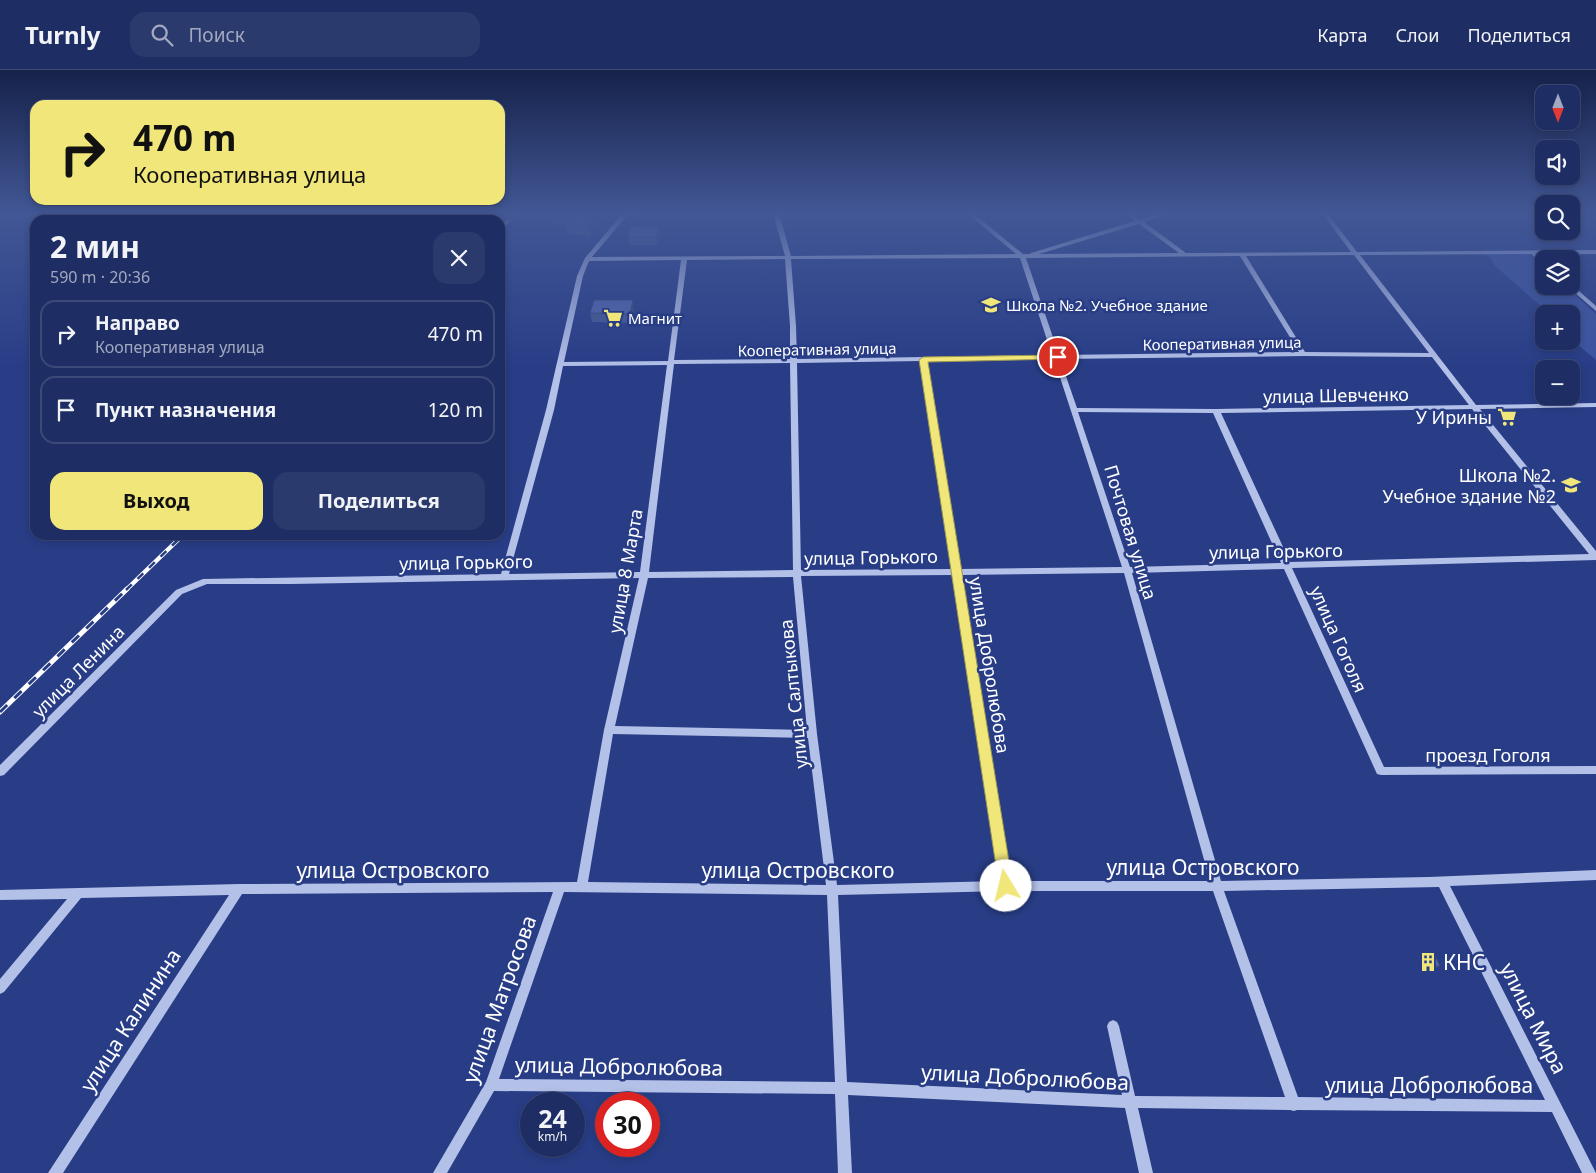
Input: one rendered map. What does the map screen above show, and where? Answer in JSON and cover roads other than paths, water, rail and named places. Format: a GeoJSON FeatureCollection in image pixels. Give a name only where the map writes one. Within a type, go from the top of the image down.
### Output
{"type":"FeatureCollection","features":[{"type":"Feature","properties":{"kind":"street"},"geometry":{"type":"LineString","coordinates":[[504,577],[550,410],[580,276],[585,264]]}},
{"type":"Feature","properties":{"kind":"street","name":"улица 8 Марта"},"geometry":{"type":"LineString","coordinates":[[582,887],[609,730],[644,574],[683,264]]}},
{"type":"Feature","properties":{"kind":"street","name":"улица Салтыкова"},"geometry":{"type":"LineString","coordinates":[[788,264],[794,361],[797,574],[812,734],[832,890],[845,1173]]}},
{"type":"Feature","properties":{"kind":"street","name":"Почтовая улица"},"geometry":{"type":"LineString","coordinates":[[1026,264],[1076,410],[1127,570],[1217,886]]}},
{"type":"Feature","properties":{"kind":"street"},"geometry":{"type":"LineString","coordinates":[[1248,264],[1303,354]]}},
{"type":"Feature","properties":{"kind":"street"},"geometry":{"type":"LineString","coordinates":[[1365,264],[1475,408],[1596,557]]}},
{"type":"Feature","properties":{"kind":"street"},"geometry":{"type":"LineString","coordinates":[[1580,295],[1596,309]]}},
{"type":"Feature","properties":{"kind":"street","name":"Кооперативная улица"},"geometry":{"type":"LineString","coordinates":[[560,364],[1303,354],[1434,355]]}},
{"type":"Feature","properties":{"kind":"street","name":"улица Добролюбова"},"geometry":{"type":"LineString","coordinates":[[923,360],[958,571],[1006,886]]}},
{"type":"Feature","properties":{"kind":"street","name":"улица Шевченко"},"geometry":{"type":"LineString","coordinates":[[1076,410],[1216,411],[1596,405]]}},
{"type":"Feature","properties":{"kind":"street","name":"улица Гоголя"},"geometry":{"type":"LineString","coordinates":[[1216,411],[1381,771]]}},
{"type":"Feature","properties":{"kind":"street","name":"улица Горького"},"geometry":{"type":"LineString","coordinates":[[179,592],[206,581],[383,580],[644,574],[1127,570],[1596,557]]}},
{"type":"Feature","properties":{"kind":"street","name":"улица Ленина"},"geometry":{"type":"LineString","coordinates":[[0,772],[179,592]]}},
{"type":"Feature","properties":{"kind":"street"},"geometry":{"type":"LineString","coordinates":[[609,730],[812,734]]}},
{"type":"Feature","properties":{"kind":"street","name":"проезд Гоголя"},"geometry":{"type":"LineString","coordinates":[[1381,771],[1596,770]]}},
{"type":"Feature","properties":{"kind":"street","name":"улица Островского"},"geometry":{"type":"LineString","coordinates":[[0,895],[239,889],[582,887],[832,890],[1006,886],[1217,886],[1442,882],[1596,875]]}},
{"type":"Feature","properties":{"kind":"street","name":"улица Мира"},"geometry":{"type":"LineString","coordinates":[[1442,882],[1590,1173]]}},
{"type":"Feature","properties":{"kind":"street"},"geometry":{"type":"LineString","coordinates":[[1217,886],[1294,1105]]}},
{"type":"Feature","properties":{"kind":"street","name":"улица Матросова"},"geometry":{"type":"LineString","coordinates":[[440,1173],[491,1085],[560,888]]}},
{"type":"Feature","properties":{"kind":"street","name":"улица Калинина"},"geometry":{"type":"LineString","coordinates":[[55,1173],[239,889]]}},
{"type":"Feature","properties":{"kind":"street"},"geometry":{"type":"LineString","coordinates":[[0,988],[78,894]]}},
{"type":"Feature","properties":{"kind":"street"},"geometry":{"type":"LineString","coordinates":[[1112,1026],[1146,1173]]}},
{"type":"Feature","properties":{"kind":"street","name":"улица Добролюбова"},"geometry":{"type":"LineString","coordinates":[[491,1085],[841,1088],[1129,1102],[1556,1106]]}},
{"type":"Feature","properties":{"kind":"railway"},"geometry":{"type":"LineString","coordinates":[[126,590],[178,540]]}},
{"type":"Feature","properties":{"kind":"railway"},"geometry":{"type":"LineString","coordinates":[[0,712],[127,589]]}},
{"type":"Feature","properties":{"kind":"place","name":"Школа №2. Учебное здание"},"geometry":{"type":"Point","coordinates":[991,305]}},
{"type":"Feature","properties":{"kind":"place","name":"Магнит"},"geometry":{"type":"Point","coordinates":[613,318]}},
{"type":"Feature","properties":{"kind":"place","name":"У Ирины"},"geometry":{"type":"Point","coordinates":[1507,417]}},
{"type":"Feature","properties":{"kind":"place","name":"Школа №2. Учебное здание №2"},"geometry":{"type":"Point","coordinates":[1571,485]}},
{"type":"Feature","properties":{"kind":"place","name":"КНС"},"geometry":{"type":"Point","coordinates":[1428,962]}}]}
